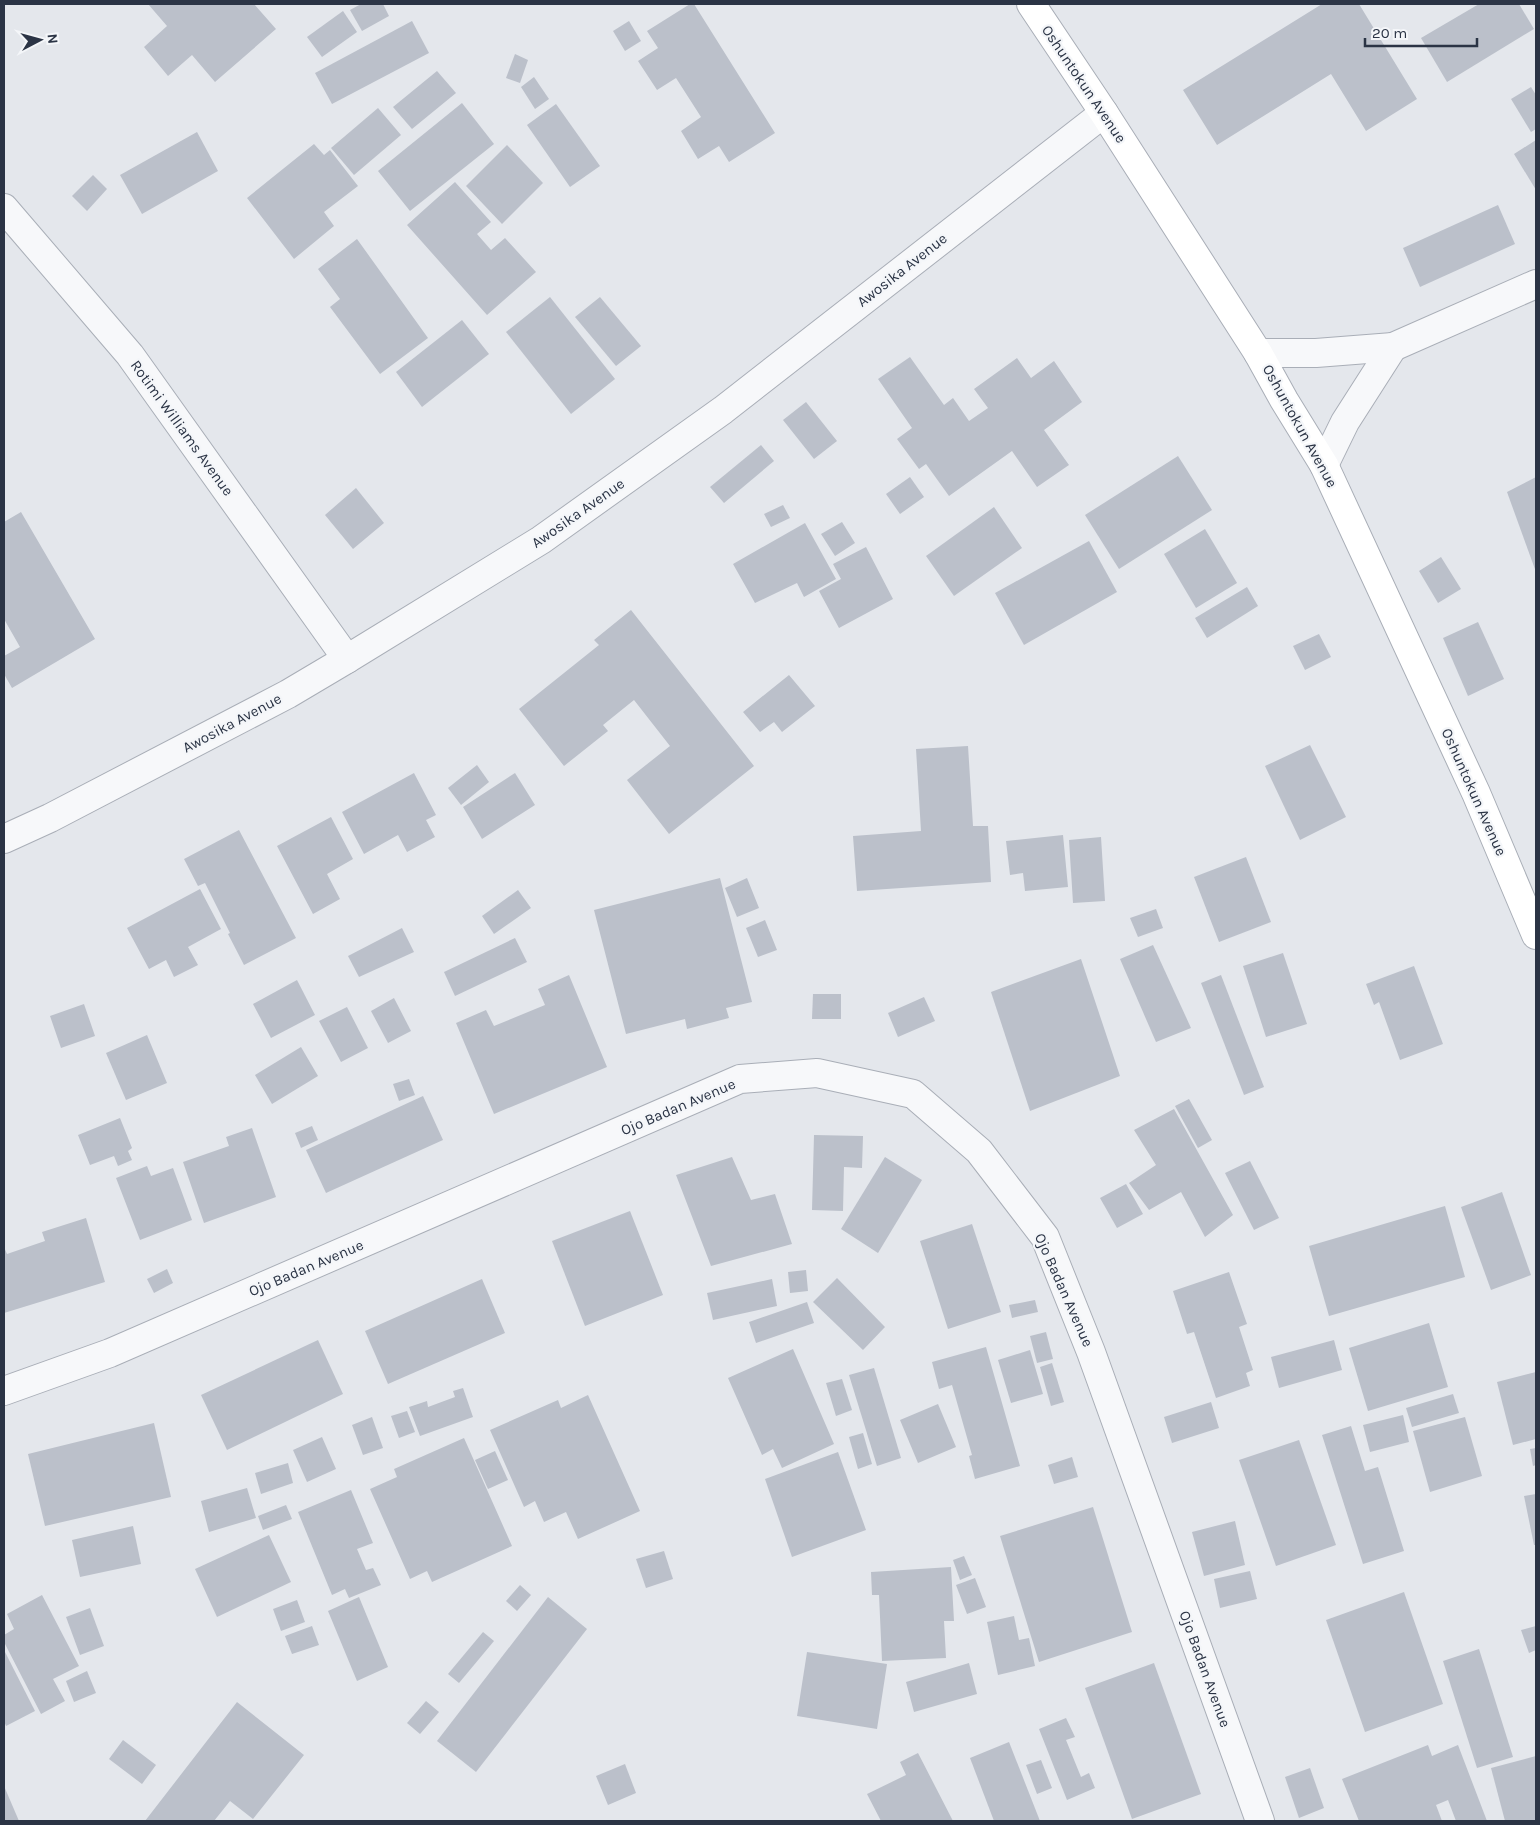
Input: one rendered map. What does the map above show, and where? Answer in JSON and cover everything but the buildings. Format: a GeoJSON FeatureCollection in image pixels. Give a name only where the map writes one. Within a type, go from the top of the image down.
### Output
{"type":"FeatureCollection","features":[{"type":"Feature","properties":{"kind":"main road","name":"Oshuntokun Avenue"},"geometry":{"type":"LineString","coordinates":[[1031,4],[1104,113],[1258,352],[1284,400],[1324,465],[1476,793],[1536,935]]}},
{"type":"Feature","properties":{"kind":"street","name":"Awosika Avenue"},"geometry":{"type":"LineString","coordinates":[[4,839],[50,818],[279,698],[347,659],[541,540],[723,410],[1104,113]]}},
{"type":"Feature","properties":{"kind":"street","name":"Rotimi Williams Avenue"},"geometry":{"type":"LineString","coordinates":[[4,208],[130,355],[347,659]]}},
{"type":"Feature","properties":{"kind":"street"},"geometry":{"type":"LineString","coordinates":[[1258,352],[1316,353],[1393,346],[1536,284]]}},
{"type":"Feature","properties":{"kind":"street"},"geometry":{"type":"LineString","coordinates":[[1324,465],[1345,422],[1393,346]]}},
{"type":"Feature","properties":{"kind":"street","name":"Ojo Badan Avenue"},"geometry":{"type":"LineString","coordinates":[[4,1391],[110,1353],[740,1080],[817,1073],[913,1094],[979,1151],[1045,1237],[1091,1352],[1260,1821]]}}]}
